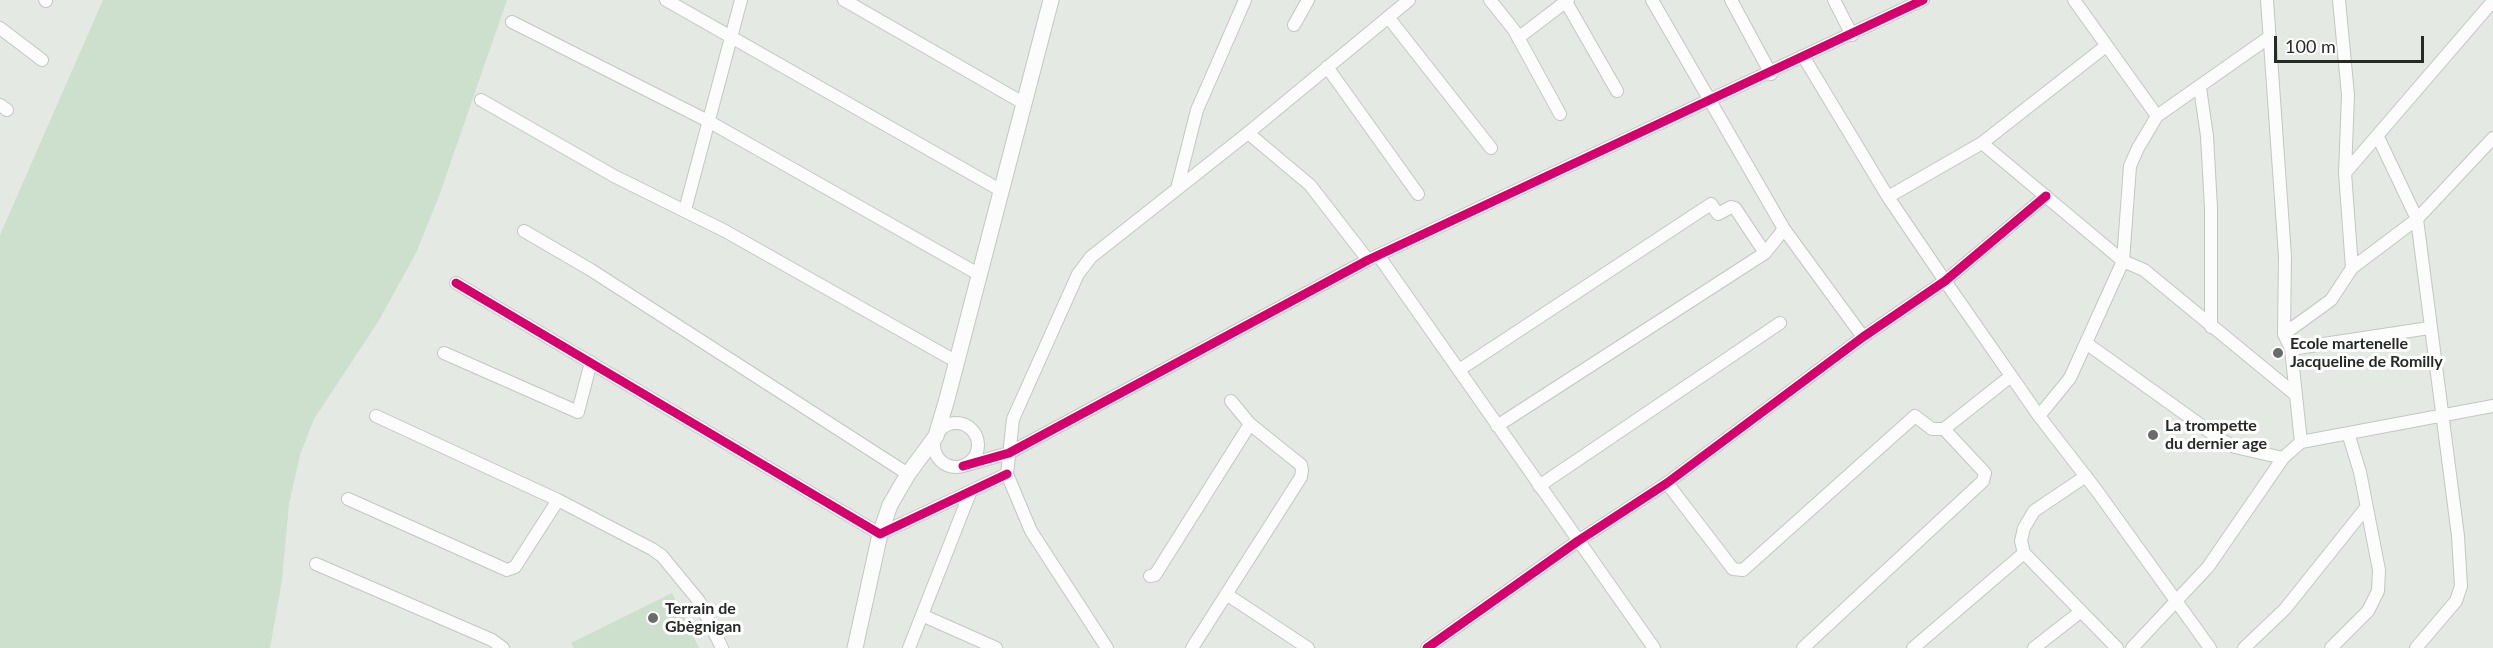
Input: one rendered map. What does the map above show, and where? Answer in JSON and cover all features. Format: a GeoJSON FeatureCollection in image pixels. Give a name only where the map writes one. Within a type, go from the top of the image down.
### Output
{"type":"FeatureCollection","features":[{"type":"Feature","properties":{"kind":"main road"},"geometry":{"type":"LineString","coordinates":[[855,648],[880,534],[890,505],[908,474],[936,436],[1051,0]]}},
{"type":"Feature","properties":{"kind":"street"},"geometry":{"type":"LineString","coordinates":[[666,0],[1002,191]]}},
{"type":"Feature","properties":{"kind":"street"},"geometry":{"type":"LineString","coordinates":[[685,210],[741,0]]}},
{"type":"Feature","properties":{"kind":"street"},"geometry":{"type":"LineString","coordinates":[[844,0],[1025,104]]}},
{"type":"Feature","properties":{"kind":"street"},"geometry":{"type":"LineString","coordinates":[[1294,25],[1308,0]]}},
{"type":"Feature","properties":{"kind":"street"},"geometry":{"type":"LineString","coordinates":[[1107,648],[1030,531],[1007,474],[1013,419],[1084,265],[1409,0]]}},
{"type":"Feature","properties":{"kind":"street"},"geometry":{"type":"LineString","coordinates":[[1490,0],[1518,38],[1560,114]]}},
{"type":"Feature","properties":{"kind":"street"},"geometry":{"type":"LineString","coordinates":[[1652,0],[1707,100],[1784,229],[1863,337]]}},
{"type":"Feature","properties":{"kind":"street"},"geometry":{"type":"LineString","coordinates":[[1731,0],[1771,74]]}},
{"type":"Feature","properties":{"kind":"street"},"geometry":{"type":"LineString","coordinates":[[1834,0],[1852,35]]}},
{"type":"Feature","properties":{"kind":"street"},"geometry":{"type":"LineString","coordinates":[[963,466],[973,459],[978,449],[974,433],[965,426],[955,424],[944,428],[936,436],[936,453],[942,462],[952,467],[963,466],[1009,453],[1373,258],[1707,100],[1771,74],[1803,56],[1923,0]]}},
{"type":"Feature","properties":{"kind":"street"},"geometry":{"type":"LineString","coordinates":[[2074,0],[2157,116]]}},
{"type":"Feature","properties":{"kind":"street"},"geometry":{"type":"LineString","coordinates":[[2267,0],[2285,256],[2284,334],[2291,349],[2301,442]]}},
{"type":"Feature","properties":{"kind":"street"},"geometry":{"type":"LineString","coordinates":[[2339,0],[2348,96],[2345,173],[2352,268]]}},
{"type":"Feature","properties":{"kind":"street"},"geometry":{"type":"LineString","coordinates":[[1177,189],[1197,110],[1244,1]]}},
{"type":"Feature","properties":{"kind":"street"},"geometry":{"type":"LineString","coordinates":[[1518,38],[1567,1],[1617,91]]}},
{"type":"Feature","properties":{"kind":"street"},"geometry":{"type":"LineString","coordinates":[[2345,173],[2493,1]]}},
{"type":"Feature","properties":{"kind":"street"},"geometry":{"type":"LineString","coordinates":[[1388,17],[1491,148]]}},
{"type":"Feature","properties":{"kind":"street"},"geometry":{"type":"LineString","coordinates":[[512,22],[708,121],[980,275]]}},
{"type":"Feature","properties":{"kind":"street"},"geometry":{"type":"LineString","coordinates":[[0,28],[42,60]]}},
{"type":"Feature","properties":{"kind":"street"},"geometry":{"type":"LineString","coordinates":[[2039,416],[2070,378],[2123,261],[2130,166],[2157,116],[2200,88],[2268,38]]}},
{"type":"Feature","properties":{"kind":"street"},"geometry":{"type":"LineString","coordinates":[[1888,197],[1982,143],[2106,46]]}},
{"type":"Feature","properties":{"kind":"street"},"geometry":{"type":"LineString","coordinates":[[1803,56],[1888,197],[1945,281],[2039,416],[2086,476],[2210,648]]}},
{"type":"Feature","properties":{"kind":"street"},"geometry":{"type":"LineString","coordinates":[[1327,67],[1418,194]]}},
{"type":"Feature","properties":{"kind":"street"},"geometry":{"type":"LineString","coordinates":[[2200,88],[2207,136],[2211,208],[2211,327]]}},
{"type":"Feature","properties":{"kind":"street"},"geometry":{"type":"LineString","coordinates":[[481,100],[614,176],[685,210],[957,362]]}},
{"type":"Feature","properties":{"kind":"street"},"geometry":{"type":"LineString","coordinates":[[1248,133],[1310,185],[1373,258],[1458,370],[1654,648]]}},
{"type":"Feature","properties":{"kind":"street"},"geometry":{"type":"LineString","coordinates":[[2378,137],[2417,219],[2440,414],[2458,536],[2461,586],[2456,601],[2416,648]]}},
{"type":"Feature","properties":{"kind":"street"},"geometry":{"type":"LineString","coordinates":[[2284,334],[2331,300],[2352,268],[2417,219],[2493,138]]}},
{"type":"Feature","properties":{"kind":"street"},"geometry":{"type":"LineString","coordinates":[[1982,143],[2123,261],[2144,270],[2296,395]]}},
{"type":"Feature","properties":{"kind":"street"},"geometry":{"type":"LineString","coordinates":[[1427,648],[1441,644],[1578,541],[1667,483],[1863,337],[1945,281],[2046,196]]}},
{"type":"Feature","properties":{"kind":"street"},"geometry":{"type":"LineString","coordinates":[[1458,370],[1712,204],[1718,214],[1731,207],[1735,208],[1765,253]]}},
{"type":"Feature","properties":{"kind":"street"},"geometry":{"type":"LineString","coordinates":[[1497,426],[1765,253],[1784,229]]}},
{"type":"Feature","properties":{"kind":"street"},"geometry":{"type":"LineString","coordinates":[[524,231],[591,270],[908,474]]}},
{"type":"Feature","properties":{"kind":"street"},"geometry":{"type":"LineString","coordinates":[[456,283],[880,534],[1007,474]]}},
{"type":"Feature","properties":{"kind":"street"},"geometry":{"type":"LineString","coordinates":[[1539,486],[1780,322]]}},
{"type":"Feature","properties":{"kind":"street"},"geometry":{"type":"LineString","coordinates":[[2291,349],[2429,328]]}},
{"type":"Feature","properties":{"kind":"street"},"geometry":{"type":"LineString","coordinates":[[2086,342],[2220,439],[2235,447],[2283,458]]}},
{"type":"Feature","properties":{"kind":"street"},"geometry":{"type":"LineString","coordinates":[[444,353],[578,412],[591,362]]}},
{"type":"Feature","properties":{"kind":"street"},"geometry":{"type":"LineString","coordinates":[[1667,483],[1733,569],[1739,571],[1915,416],[1932,429],[1944,429],[2011,376]]}},
{"type":"Feature","properties":{"kind":"street"},"geometry":{"type":"LineString","coordinates":[[1192,648],[1300,477],[1302,470],[1301,465],[1250,424],[1231,401]]}},
{"type":"Feature","properties":{"kind":"street"},"geometry":{"type":"LineString","coordinates":[[2132,648],[2208,567],[2283,458],[2301,442],[2440,414],[2493,406]]}},
{"type":"Feature","properties":{"kind":"street"},"geometry":{"type":"LineString","coordinates":[[376,416],[558,500],[662,556],[699,601],[722,648]]}},
{"type":"Feature","properties":{"kind":"street"},"geometry":{"type":"LineString","coordinates":[[1150,576],[1155,575],[1250,424]]}},
{"type":"Feature","properties":{"kind":"street"},"geometry":{"type":"LineString","coordinates":[[1803,648],[1983,481],[1985,473],[1944,429]]}},
{"type":"Feature","properties":{"kind":"street"},"geometry":{"type":"LineString","coordinates":[[2331,648],[2368,611],[2378,591],[2379,570],[2365,509],[2360,472],[2348,433]]}},
{"type":"Feature","properties":{"kind":"street"},"geometry":{"type":"LineString","coordinates":[[2086,476],[2034,511],[2024,528],[2021,541],[2024,553],[2117,648]]}},
{"type":"Feature","properties":{"kind":"street"},"geometry":{"type":"LineString","coordinates":[[909,648],[924,616],[970,493]]}},
{"type":"Feature","properties":{"kind":"street"},"geometry":{"type":"LineString","coordinates":[[348,499],[507,570],[514,567],[558,500]]}},
{"type":"Feature","properties":{"kind":"street"},"geometry":{"type":"LineString","coordinates":[[2244,648],[2285,609],[2365,509]]}},
{"type":"Feature","properties":{"kind":"street"},"geometry":{"type":"LineString","coordinates":[[1913,648],[2024,553]]}},
{"type":"Feature","properties":{"kind":"street"},"geometry":{"type":"LineString","coordinates":[[316,564],[492,640],[503,648]]}},
{"type":"Feature","properties":{"kind":"street"},"geometry":{"type":"LineString","coordinates":[[1226,594],[1308,648]]}},
{"type":"Feature","properties":{"kind":"street"},"geometry":{"type":"LineString","coordinates":[[2034,648],[2080,612]]}},
{"type":"Feature","properties":{"kind":"street"},"geometry":{"type":"LineString","coordinates":[[924,616],[996,648]]}},
{"type":"Feature","properties":{"kind":"green space"},"geometry":{"type":"Polygon","coordinates":[[[103,0],[507,0],[439,196],[416,253],[378,322],[314,419],[300,455],[289,504],[282,580],[270,648],[0,648],[0,235],[103,0]]]}},
{"type":"Feature","properties":{"kind":"green space","name":"Terrain de Gbègnigan"},"geometry":{"type":"Polygon","coordinates":[[[672,593],[699,648],[574,648],[571,643],[672,593]]]}},
{"type":"Feature","properties":{"kind":"cycle path"},"geometry":{"type":"LineString","coordinates":[[963,466],[1009,453],[1368,260],[1923,0]]}},
{"type":"Feature","properties":{"kind":"cycle path"},"geometry":{"type":"LineString","coordinates":[[1427,648],[1578,541],[1667,483],[1863,337],[1945,281],[2046,196]]}},
{"type":"Feature","properties":{"kind":"cycle path"},"geometry":{"type":"LineString","coordinates":[[456,283],[880,534],[1007,474]]}},
{"type":"Feature","properties":{"kind":"place","name":"Ecole martenelle Jacqueline de Romilly"},"geometry":{"type":"Point","coordinates":[2278,353]}},
{"type":"Feature","properties":{"kind":"place","name":"La trompette du dernier age"},"geometry":{"type":"Point","coordinates":[2153,435]}},
{"type":"Feature","properties":{"kind":"place","name":"Terrain de Gbègnigan"},"geometry":{"type":"Point","coordinates":[653,618]}}]}
